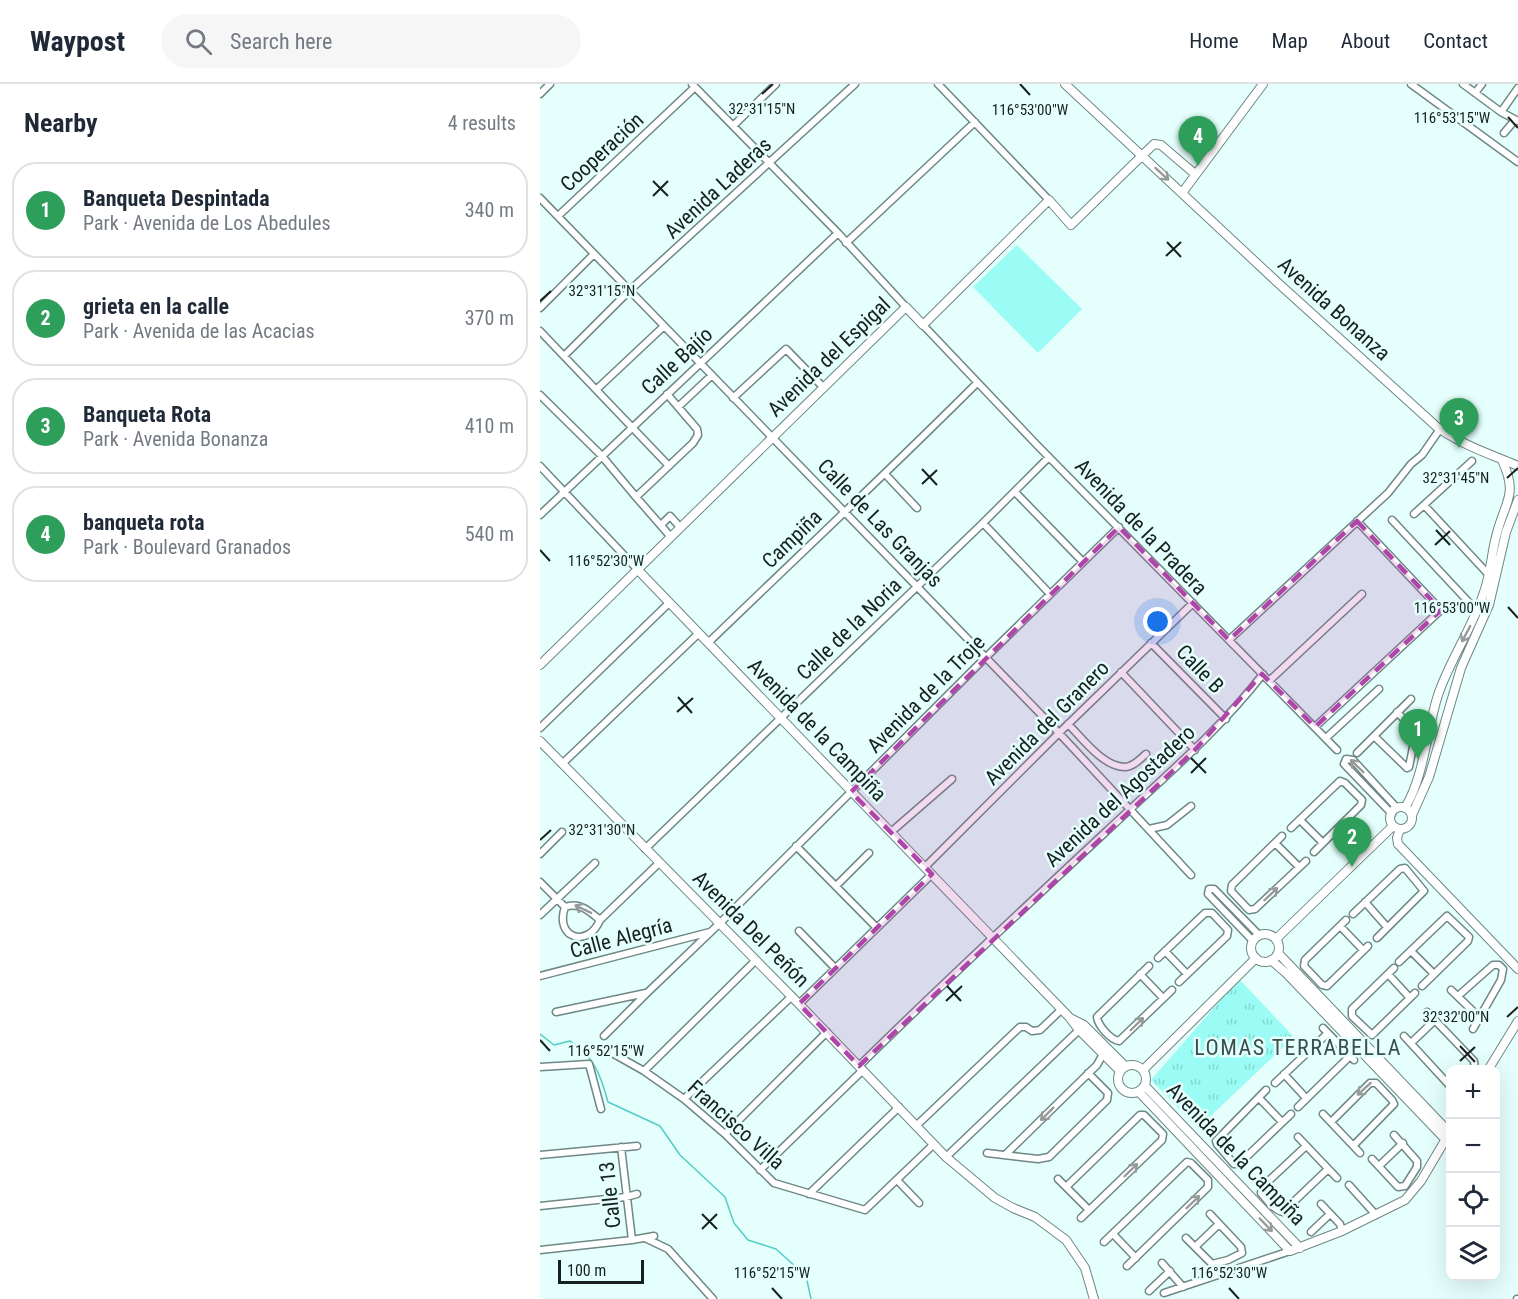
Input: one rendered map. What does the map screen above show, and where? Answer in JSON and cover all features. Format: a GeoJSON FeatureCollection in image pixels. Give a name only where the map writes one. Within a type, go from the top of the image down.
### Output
{"type":"FeatureCollection","features":[{"type":"Feature","properties":{"kind":"street"},"geometry":{"type":"LineString","coordinates":[[540,94],[550,84]]}},
{"type":"Feature","properties":{"kind":"street"},"geometry":{"type":"LineString","coordinates":[[733,126],[776,84]]}},
{"type":"Feature","properties":{"kind":"street","name":"Avenida Laderas"},"geometry":{"type":"LineString","coordinates":[[564,356],[629,291],[855,84]]}},
{"type":"Feature","properties":{"kind":"street"},"geometry":{"type":"LineString","coordinates":[[938,84],[1071,225],[1151,146],[1158,144],[1195,174]]}},
{"type":"Feature","properties":{"kind":"street","name":"Avenida Bonanza"},"geometry":{"type":"LineString","coordinates":[[1065,84],[1277,282],[1440,429],[1478,451],[1518,466]]}},
{"type":"Feature","properties":{"kind":"street"},"geometry":{"type":"LineString","coordinates":[[1182,192],[1263,84]]}},
{"type":"Feature","properties":{"kind":"street"},"geometry":{"type":"LineString","coordinates":[[1411,84],[1518,162]]}},
{"type":"Feature","properties":{"kind":"street"},"geometry":{"type":"LineString","coordinates":[[1463,84],[1516,121],[1504,133]]}},
{"type":"Feature","properties":{"kind":"street"},"geometry":{"type":"LineString","coordinates":[[1475,93],[1482,84]]}},
{"type":"Feature","properties":{"kind":"street"},"geometry":{"type":"LineString","coordinates":[[693,86],[838,233],[906,307]]}},
{"type":"Feature","properties":{"kind":"street","name":"Cooperación"},"geometry":{"type":"LineString","coordinates":[[558,216],[693,86]]}},
{"type":"Feature","properties":{"kind":"street"},"geometry":{"type":"LineString","coordinates":[[1501,112],[1518,88]]}},
{"type":"Feature","properties":{"kind":"street"},"geometry":{"type":"LineString","coordinates":[[846,243],[975,122]]}},
{"type":"Feature","properties":{"kind":"street","name":"Calle de Las Granjas"},"geometry":{"type":"LineString","coordinates":[[540,198],[843,513],[1059,733],[1191,875]]}},
{"type":"Feature","properties":{"kind":"street","name":"Avenida del Espigal"},"geometry":{"type":"LineString","coordinates":[[540,665],[906,307],[923,325],[1049,201]]}},
{"type":"Feature","properties":{"kind":"street","name":"Calle Bajío"},"geometry":{"type":"LineString","coordinates":[[540,515],[838,233]]}},
{"type":"Feature","properties":{"kind":"street"},"geometry":{"type":"LineString","coordinates":[[540,308],[594,254]]}},
{"type":"Feature","properties":{"kind":"street","name":"Avenida de la Pradera"},"geometry":{"type":"LineString","coordinates":[[923,325],[1049,457],[1337,750]]}},
{"type":"Feature","properties":{"kind":"street"},"geometry":{"type":"LineString","coordinates":[[597,389],[663,327]]}},
{"type":"Feature","properties":{"kind":"street"},"geometry":{"type":"LineString","coordinates":[[540,331],[669,466]]}},
{"type":"Feature","properties":{"kind":"street"},"geometry":{"type":"LineString","coordinates":[[733,398],[786,350],[823,387]]}},
{"type":"Feature","properties":{"kind":"street"},"geometry":{"type":"LineString","coordinates":[[678,407],[711,376]]}},
{"type":"Feature","properties":{"kind":"street","name":"Campiña"},"geometry":{"type":"LineString","coordinates":[[708,643],[843,513],[886,475],[977,382]]}},
{"type":"Feature","properties":{"kind":"street"},"geometry":{"type":"LineString","coordinates":[[636,497],[693,443],[698,435],[697,429],[667,394]]}},
{"type":"Feature","properties":{"kind":"street"},"geometry":{"type":"LineString","coordinates":[[540,395],[601,455],[670,536]]}},
{"type":"Feature","properties":{"kind":"street"},"geometry":{"type":"LineString","coordinates":[[1229,640],[1400,481],[1440,429]]}},
{"type":"Feature","properties":{"kind":"street","name":"Calle de la Noria"},"geometry":{"type":"LineString","coordinates":[[645,849],[1049,457]]}},
{"type":"Feature","properties":{"kind":"street"},"geometry":{"type":"LineString","coordinates":[[1276,939],[1397,827],[1408,827],[1412,822],[1412,815],[1429,777],[1451,698],[1489,605],[1497,551],[1511,490],[1511,481],[1502,460]]}},
{"type":"Feature","properties":{"kind":"street"},"geometry":{"type":"LineString","coordinates":[[1414,514],[1472,461]]}},
{"type":"Feature","properties":{"kind":"street","name":"Avenida de la Campiña"},"geometry":{"type":"LineString","coordinates":[[540,466],[698,634],[1070,1017],[1079,1030],[1105,1044],[1123,1069]]}},
{"type":"Feature","properties":{"kind":"street"},"geometry":{"type":"LineString","coordinates":[[886,475],[917,508]]}},
{"type":"Feature","properties":{"kind":"street"},"geometry":{"type":"LineString","coordinates":[[1015,492],[1083,562]]}},
{"type":"Feature","properties":{"kind":"street"},"geometry":{"type":"LineString","coordinates":[[1518,500],[1497,551],[1477,611],[1440,690],[1411,799],[1398,810],[1391,820],[1397,827],[1397,842],[1518,969]]}},
{"type":"Feature","properties":{"kind":"street"},"geometry":{"type":"LineString","coordinates":[[1424,505],[1489,575]]}},
{"type":"Feature","properties":{"kind":"street"},"geometry":{"type":"LineString","coordinates":[[661,525],[670,516],[680,527]]}},
{"type":"Feature","properties":{"kind":"street"},"geometry":{"type":"LineString","coordinates":[[1392,520],[1477,611]]}},
{"type":"Feature","properties":{"kind":"street"},"geometry":{"type":"LineString","coordinates":[[1315,727],[1441,610],[1357,522]]}},
{"type":"Feature","properties":{"kind":"street"},"geometry":{"type":"LineString","coordinates":[[983,523],[1050,594]]}},
{"type":"Feature","properties":{"kind":"street","name":"Avenida de la Troje"},"geometry":{"type":"LineString","coordinates":[[604,1036],[720,924],[1119,527]]}},
{"type":"Feature","properties":{"kind":"street"},"geometry":{"type":"LineString","coordinates":[[1269,681],[1362,594]]}},
{"type":"Feature","properties":{"kind":"street"},"geometry":{"type":"LineString","coordinates":[[540,728],[669,603]]}},
{"type":"Feature","properties":{"kind":"street","name":"Avenida del Granero"},"geometry":{"type":"LineString","coordinates":[[925,867],[1193,603]]}},
{"type":"Feature","properties":{"kind":"street"},"geometry":{"type":"LineString","coordinates":[[562,764],[698,634]]}},
{"type":"Feature","properties":{"kind":"street","name":"Calle B"},"geometry":{"type":"LineString","coordinates":[[1151,643],[1226,719]]}},
{"type":"Feature","properties":{"kind":"street"},"geometry":{"type":"LineString","coordinates":[[1121,672],[1195,750]]}},
{"type":"Feature","properties":{"kind":"street","name":"Avenida del Agostadero"},"geometry":{"type":"LineString","coordinates":[[993,937],[1195,750],[1226,719],[1263,674]]}},
{"type":"Feature","properties":{"kind":"street"},"geometry":{"type":"LineString","coordinates":[[1326,738],[1379,689]]}},
{"type":"Feature","properties":{"kind":"street"},"geometry":{"type":"LineString","coordinates":[[1440,690],[1451,698]]}},
{"type":"Feature","properties":{"kind":"street"},"geometry":{"type":"LineString","coordinates":[[1437,699],[1451,698]]}},
{"type":"Feature","properties":{"kind":"street"},"geometry":{"type":"LineString","coordinates":[[1357,753],[1411,699]]}},
{"type":"Feature","properties":{"kind":"street"},"geometry":{"type":"LineString","coordinates":[[1374,736],[1407,768],[1410,765],[1416,730],[1397,712]]}},
{"type":"Feature","properties":{"kind":"street"},"geometry":{"type":"LineString","coordinates":[[1068,724],[1104,760],[1126,767],[1146,754]]}},
{"type":"Feature","properties":{"kind":"street","name":"Avenida Del Peñón"},"geometry":{"type":"LineString","coordinates":[[540,741],[792,996],[946,1157],[994,1197],[1035,1217],[1066,1240],[1085,1268],[1094,1299]]}},
{"type":"Feature","properties":{"kind":"street"},"geometry":{"type":"LineString","coordinates":[[1414,750],[1424,752]]}},
{"type":"Feature","properties":{"kind":"street"},"geometry":{"type":"LineString","coordinates":[[1398,810],[1353,760],[1346,759],[1344,764],[1361,783],[1398,810],[1412,815]]}},
{"type":"Feature","properties":{"kind":"street"},"geometry":{"type":"LineString","coordinates":[[891,832],[952,779]]}},
{"type":"Feature","properties":{"kind":"street"},"geometry":{"type":"LineString","coordinates":[[1291,828],[1340,781],[1344,781],[1362,800],[1361,805],[1314,852]]}},
{"type":"Feature","properties":{"kind":"street"},"geometry":{"type":"LineString","coordinates":[[1353,791],[1361,783]]}},
{"type":"Feature","properties":{"kind":"street"},"geometry":{"type":"LineString","coordinates":[[1149,829],[1167,825],[1191,806]]}},
{"type":"Feature","properties":{"kind":"street"},"geometry":{"type":"LineString","coordinates":[[1300,820],[1323,843]]}},
{"type":"Feature","properties":{"kind":"street"},"geometry":{"type":"LineString","coordinates":[[540,854],[562,832]]}},
{"type":"Feature","properties":{"kind":"street"},"geometry":{"type":"LineString","coordinates":[[1282,836],[1232,885],[1231,891],[1239,900],[1249,910],[1255,909],[1306,861]]}},
{"type":"Feature","properties":{"kind":"street"},"geometry":{"type":"LineString","coordinates":[[1275,843],[1299,867]]}},
{"type":"Feature","properties":{"kind":"street"},"geometry":{"type":"LineString","coordinates":[[796,846],[877,928]]}},
{"type":"Feature","properties":{"kind":"street"},"geometry":{"type":"LineString","coordinates":[[836,886],[868,853]]}},
{"type":"Feature","properties":{"kind":"street"},"geometry":{"type":"LineString","coordinates":[[540,915],[595,863]]}},
{"type":"Feature","properties":{"kind":"street","name":"Calle Alegría"},"geometry":{"type":"LineString","coordinates":[[600,920],[580,906],[573,904],[565,907],[563,914],[563,924],[569,934],[580,938],[591,932],[600,920],[659,863]]}},
{"type":"Feature","properties":{"kind":"street"},"geometry":{"type":"LineString","coordinates":[[1353,914],[1401,868],[1405,868],[1424,892],[1377,938]]}},
{"type":"Feature","properties":{"kind":"street"},"geometry":{"type":"LineString","coordinates":[[1415,879],[1424,872]]}},
{"type":"Feature","properties":{"kind":"street"},"geometry":{"type":"LineString","coordinates":[[799,1004],[932,874]]}},
{"type":"Feature","properties":{"kind":"street"},"geometry":{"type":"LineString","coordinates":[[540,882],[565,907]]}},
{"type":"Feature","properties":{"kind":"street"},"geometry":{"type":"LineString","coordinates":[[1210,888],[1214,889],[1232,907],[1256,938],[1226,913],[1208,894],[1210,888]]}},
{"type":"Feature","properties":{"kind":"street"},"geometry":{"type":"LineString","coordinates":[[1232,907],[1239,900]]}},
{"type":"Feature","properties":{"kind":"street"},"geometry":{"type":"LineString","coordinates":[[1365,902],[1388,927]]}},
{"type":"Feature","properties":{"kind":"street"},"geometry":{"type":"LineString","coordinates":[[1158,958],[1205,913],[1212,913],[1228,930],[1227,936],[1179,982]]}},
{"type":"Feature","properties":{"kind":"street"},"geometry":{"type":"LineString","coordinates":[[1218,920],[1226,913]]}},
{"type":"Feature","properties":{"kind":"street"},"geometry":{"type":"LineString","coordinates":[[1388,974],[1412,995],[1375,1033],[1369,1034],[1352,1016],[1352,1009],[1447,916],[1468,936],[1468,941],[1422,986]]}},
{"type":"Feature","properties":{"kind":"street"},"geometry":{"type":"LineString","coordinates":[[1461,928],[1470,919]]}},
{"type":"Feature","properties":{"kind":"street"},"geometry":{"type":"LineString","coordinates":[[1340,926],[1366,948],[1327,986],[1322,986],[1304,966],[1305,960],[1346,920]]}},
{"type":"Feature","properties":{"kind":"street"},"geometry":{"type":"LineString","coordinates":[[799,931],[835,968]]}},
{"type":"Feature","properties":{"kind":"street","name":"Calle Alegría"},"geometry":{"type":"LineString","coordinates":[[540,976],[711,932]]}},
{"type":"Feature","properties":{"kind":"street"},"geometry":{"type":"LineString","coordinates":[[1268,934],[1276,939],[1279,947],[1278,953],[1271,960],[1263,961],[1256,958],[1251,950],[1256,938],[1268,934]]}},
{"type":"Feature","properties":{"kind":"street"},"geometry":{"type":"LineString","coordinates":[[760,1170],[924,1002],[993,937]]}},
{"type":"Feature","properties":{"kind":"street"},"geometry":{"type":"LineString","coordinates":[[1165,951],[1187,974]]}},
{"type":"Feature","properties":{"kind":"street"},"geometry":{"type":"LineString","coordinates":[[1411,951],[1434,974]]}},
{"type":"Feature","properties":{"kind":"street"},"geometry":{"type":"LineString","coordinates":[[1278,953],[1393,1084],[1446,1132]]}},
{"type":"Feature","properties":{"kind":"street"},"geometry":{"type":"LineString","coordinates":[[1144,1069],[1256,958]]}},
{"type":"Feature","properties":{"kind":"street"},"geometry":{"type":"LineString","coordinates":[[644,1071],[756,960]]}},
{"type":"Feature","properties":{"kind":"street"},"geometry":{"type":"LineString","coordinates":[[1271,960],[1349,1034],[1446,1132]]}},
{"type":"Feature","properties":{"kind":"street"},"geometry":{"type":"LineString","coordinates":[[1473,1029],[1502,980],[1503,969],[1511,961]]}},
{"type":"Feature","properties":{"kind":"street"},"geometry":{"type":"LineString","coordinates":[[1458,996],[1493,964],[1503,969]]}},
{"type":"Feature","properties":{"kind":"street"},"geometry":{"type":"LineString","coordinates":[[1005,1155],[1097,1065],[1105,1044],[1097,1017],[1149,966]]}},
{"type":"Feature","properties":{"kind":"street"},"geometry":{"type":"LineString","coordinates":[[1140,974],[1163,999]]}},
{"type":"Feature","properties":{"kind":"street"},"geometry":{"type":"LineString","coordinates":[[1305,983],[1313,976]]}},
{"type":"Feature","properties":{"kind":"street"},"geometry":{"type":"LineString","coordinates":[[1105,1044],[1119,1041],[1172,990]]}},
{"type":"Feature","properties":{"kind":"street"},"geometry":{"type":"LineString","coordinates":[[1452,990],[1479,1017]]}},
{"type":"Feature","properties":{"kind":"street"},"geometry":{"type":"LineString","coordinates":[[556,1012],[646,993]]}},
{"type":"Feature","properties":{"kind":"street"},"geometry":{"type":"LineString","coordinates":[[684,1099],[792,996]]}},
{"type":"Feature","properties":{"kind":"street"},"geometry":{"type":"LineString","coordinates":[[916,1126],[1020,1027],[1026,1027],[1032,1031],[1040,1030],[1062,1009]]}},
{"type":"Feature","properties":{"kind":"street"},"geometry":{"type":"LineString","coordinates":[[1427,1012],[1474,1061],[1474,1065]]}},
{"type":"Feature","properties":{"kind":"street","name":"Avenida de la Campiña"},"geometry":{"type":"LineString","coordinates":[[1070,1017],[1078,1021],[1089,1035]]}},
{"type":"Feature","properties":{"kind":"street"},"geometry":{"type":"LineString","coordinates":[[1411,1043],[1435,1020]]}},
{"type":"Feature","properties":{"kind":"street"},"geometry":{"type":"LineString","coordinates":[[1491,1065],[1518,1021]]}},
{"type":"Feature","properties":{"kind":"street"},"geometry":{"type":"LineString","coordinates":[[1338,1044],[1359,1024]]}},
{"type":"Feature","properties":{"kind":"street"},"geometry":{"type":"LineString","coordinates":[[946,1157],[1079,1030]]}},
{"type":"Feature","properties":{"kind":"street"},"geometry":{"type":"LineString","coordinates":[[1275,1083],[1326,1030],[1352,1058],[1298,1107]]}},
{"type":"Feature","properties":{"kind":"street"},"geometry":{"type":"LineString","coordinates":[[725,1134],[827,1032]]}},
{"type":"Feature","properties":{"kind":"street"},"geometry":{"type":"LineString","coordinates":[[1404,1036],[1446,1082]]}},
{"type":"Feature","properties":{"kind":"street","name":"Avenida de la Campiña"},"geometry":{"type":"LineString","coordinates":[[1105,1044],[1123,1069]]}},
{"type":"Feature","properties":{"kind":"street","name":"Francisco Villa"},"geometry":{"type":"LineString","coordinates":[[605,1049],[644,1071],[684,1099],[725,1134],[774,1183],[809,1194],[865,1210],[934,1144]]}},
{"type":"Feature","properties":{"kind":"street"},"geometry":{"type":"LineString","coordinates":[[540,1067],[589,1064],[601,1109]]}},
{"type":"Feature","properties":{"kind":"street"},"geometry":{"type":"LineString","coordinates":[[1135,1064],[1144,1069],[1147,1077],[1142,1089],[1128,1092],[1122,1088],[1118,1078],[1123,1069],[1135,1064]]}},
{"type":"Feature","properties":{"kind":"street"},"geometry":{"type":"LineString","coordinates":[[987,1153],[1038,1159],[1049,1156],[1107,1100],[1108,1093],[1088,1073]]}},
{"type":"Feature","properties":{"kind":"street"},"geometry":{"type":"LineString","coordinates":[[1284,1074],[1306,1098]]}},
{"type":"Feature","properties":{"kind":"street"},"geometry":{"type":"LineString","coordinates":[[1330,1122],[1370,1083],[1376,1083],[1394,1104],[1354,1145]]}},
{"type":"Feature","properties":{"kind":"street"},"geometry":{"type":"LineString","coordinates":[[1385,1092],[1393,1084]]}},
{"type":"Feature","properties":{"kind":"street","name":"Avenida de la Campiña"},"geometry":{"type":"LineString","coordinates":[[1142,1089],[1162,1116],[1217,1160],[1300,1248]]}},
{"type":"Feature","properties":{"kind":"street","name":"Avenida de la Campiña"},"geometry":{"type":"LineString","coordinates":[[1142,1089],[1290,1251]]}},
{"type":"Feature","properties":{"kind":"street"},"geometry":{"type":"LineString","coordinates":[[1266,1090],[1218,1138],[1217,1144],[1234,1164],[1239,1164],[1291,1114]]}},
{"type":"Feature","properties":{"kind":"street"},"geometry":{"type":"LineString","coordinates":[[1258,1098],[1282,1122]]}},
{"type":"Feature","properties":{"kind":"street"},"geometry":{"type":"LineString","coordinates":[[809,1194],[899,1107]]}},
{"type":"Feature","properties":{"kind":"street"},"geometry":{"type":"LineString","coordinates":[[1323,1114],[1360,1153]]}},
{"type":"Feature","properties":{"kind":"street"},"geometry":{"type":"LineString","coordinates":[[1066,1187],[1140,1115],[1144,1115],[1163,1134],[1162,1140],[1080,1218]]}},
{"type":"Feature","properties":{"kind":"street"},"geometry":{"type":"LineString","coordinates":[[1154,1125],[1162,1116]]}},
{"type":"Feature","properties":{"kind":"street"},"geometry":{"type":"LineString","coordinates":[[1372,1159],[1400,1188],[1405,1186],[1417,1167],[1418,1161],[1394,1135]]}},
{"type":"Feature","properties":{"kind":"street"},"geometry":{"type":"LineString","coordinates":[[1298,1137],[1337,1178]]}},
{"type":"Feature","properties":{"kind":"street"},"geometry":{"type":"LineString","coordinates":[[1164,1293],[1300,1248],[1342,1231],[1406,1200],[1421,1181],[1446,1140]]}},
{"type":"Feature","properties":{"kind":"street"},"geometry":{"type":"LineString","coordinates":[[1379,1166],[1403,1143]]}},
{"type":"Feature","properties":{"kind":"street"},"geometry":{"type":"LineString","coordinates":[[540,1155],[637,1146]]}},
{"type":"Feature","properties":{"kind":"street"},"geometry":{"type":"LineString","coordinates":[[1306,1146],[1262,1187],[1261,1193],[1279,1212],[1283,1212],[1328,1168]]}},
{"type":"Feature","properties":{"kind":"street","name":"Calle 13"},"geometry":{"type":"LineString","coordinates":[[621,1147],[632,1240]]}},
{"type":"Feature","properties":{"kind":"street"},"geometry":{"type":"LineString","coordinates":[[1217,1160],[1226,1154]]}},
{"type":"Feature","properties":{"kind":"street"},"geometry":{"type":"LineString","coordinates":[[1104,1242],[1186,1162],[1191,1163],[1208,1180],[1208,1187],[1127,1266]]}},
{"type":"Feature","properties":{"kind":"street"},"geometry":{"type":"LineString","coordinates":[[1200,1172],[1209,1165]]}},
{"type":"Feature","properties":{"kind":"street"},"geometry":{"type":"LineString","coordinates":[[1412,1175],[1421,1181]]}},
{"type":"Feature","properties":{"kind":"street"},"geometry":{"type":"LineString","coordinates":[[1058,1179],[1089,1210]]}},
{"type":"Feature","properties":{"kind":"street"},"geometry":{"type":"LineString","coordinates":[[897,1180],[919,1203]]}},
{"type":"Feature","properties":{"kind":"street"},"geometry":{"type":"LineString","coordinates":[[1349,1185],[1376,1215]]}},
{"type":"Feature","properties":{"kind":"street"},"geometry":{"type":"LineString","coordinates":[[540,1206],[637,1194]]}},
{"type":"Feature","properties":{"kind":"street"},"geometry":{"type":"LineString","coordinates":[[1263,1209],[1270,1202]]}},
{"type":"Feature","properties":{"kind":"street"},"geometry":{"type":"LineString","coordinates":[[1322,1204],[1340,1224],[1342,1231]]}},
{"type":"Feature","properties":{"kind":"street"},"geometry":{"type":"LineString","coordinates":[[1186,1238],[1212,1264],[1240,1255],[1243,1251],[1210,1214]]}},
{"type":"Feature","properties":{"kind":"street"},"geometry":{"type":"LineString","coordinates":[[1311,1232],[1330,1214]]}},
{"type":"Feature","properties":{"kind":"street"},"geometry":{"type":"LineString","coordinates":[[1195,1247],[1219,1224]]}},
{"type":"Feature","properties":{"kind":"street"},"geometry":{"type":"LineString","coordinates":[[1113,1234],[1136,1258]]}},
{"type":"Feature","properties":{"kind":"street"},"geometry":{"type":"LineString","coordinates":[[540,1250],[654,1236]]}},
{"type":"Feature","properties":{"kind":"street"},"geometry":{"type":"LineString","coordinates":[[644,1238],[668,1249],[713,1299]]}},
{"type":"Feature","properties":{"kind":"street"},"geometry":{"type":"LineString","coordinates":[[1228,1260],[1230,1272]]}},
{"type":"Feature","properties":{"kind":"street"},"geometry":{"type":"LineString","coordinates":[[1162,1263],[1183,1287]]}},
{"type":"Feature","properties":{"kind":"street"},"geometry":{"type":"LineString","coordinates":[[1149,1291],[1170,1271]]}},
{"type":"Feature","properties":{"kind":"highlighted area"},"geometry":{"type":"Polygon","coordinates":[[[1357,521],[1441,610],[1315,727],[1262,674],[1195,750],[859,1066],[799,1004],[932,874],[851,792],[1119,527],[1229,640],[1357,521]]]}},
{"type":"Feature","properties":{"kind":"green space"},"geometry":{"type":"Polygon","coordinates":[[[1017,245],[1082,309],[1038,353],[973,287],[1017,245]]]}},
{"type":"Feature","properties":{"kind":"green space"},"geometry":{"type":"Polygon","coordinates":[[[1239,979],[1294,1037],[1198,1128],[1151,1080],[1239,979]]]}},
{"type":"Feature","properties":{"kind":"waterway"},"geometry":{"type":"LineString","coordinates":[[540,1034],[554,1045],[570,1041],[578,1047],[595,1067],[608,1102],[660,1126],[680,1155],[725,1197],[734,1223],[748,1240],[776,1249],[806,1276],[811,1299]]}},
{"type":"Feature","properties":{"kind":"place","name":"banqueta rota"},"geometry":{"type":"Point","coordinates":[1198,166]}},
{"type":"Feature","properties":{"kind":"place","name":"Banqueta Rota"},"geometry":{"type":"Point","coordinates":[1459,448]}},
{"type":"Feature","properties":{"kind":"place","name":"Banqueta Despintada"},"geometry":{"type":"Point","coordinates":[1418,759]}},
{"type":"Feature","properties":{"kind":"place","name":"grieta en la calle"},"geometry":{"type":"Point","coordinates":[1352,867]}},
{"type":"Feature","properties":{"kind":"district","name":"LOMAS TERRABELLA"},"geometry":{"type":"Point","coordinates":[1298,1047]}}]}
